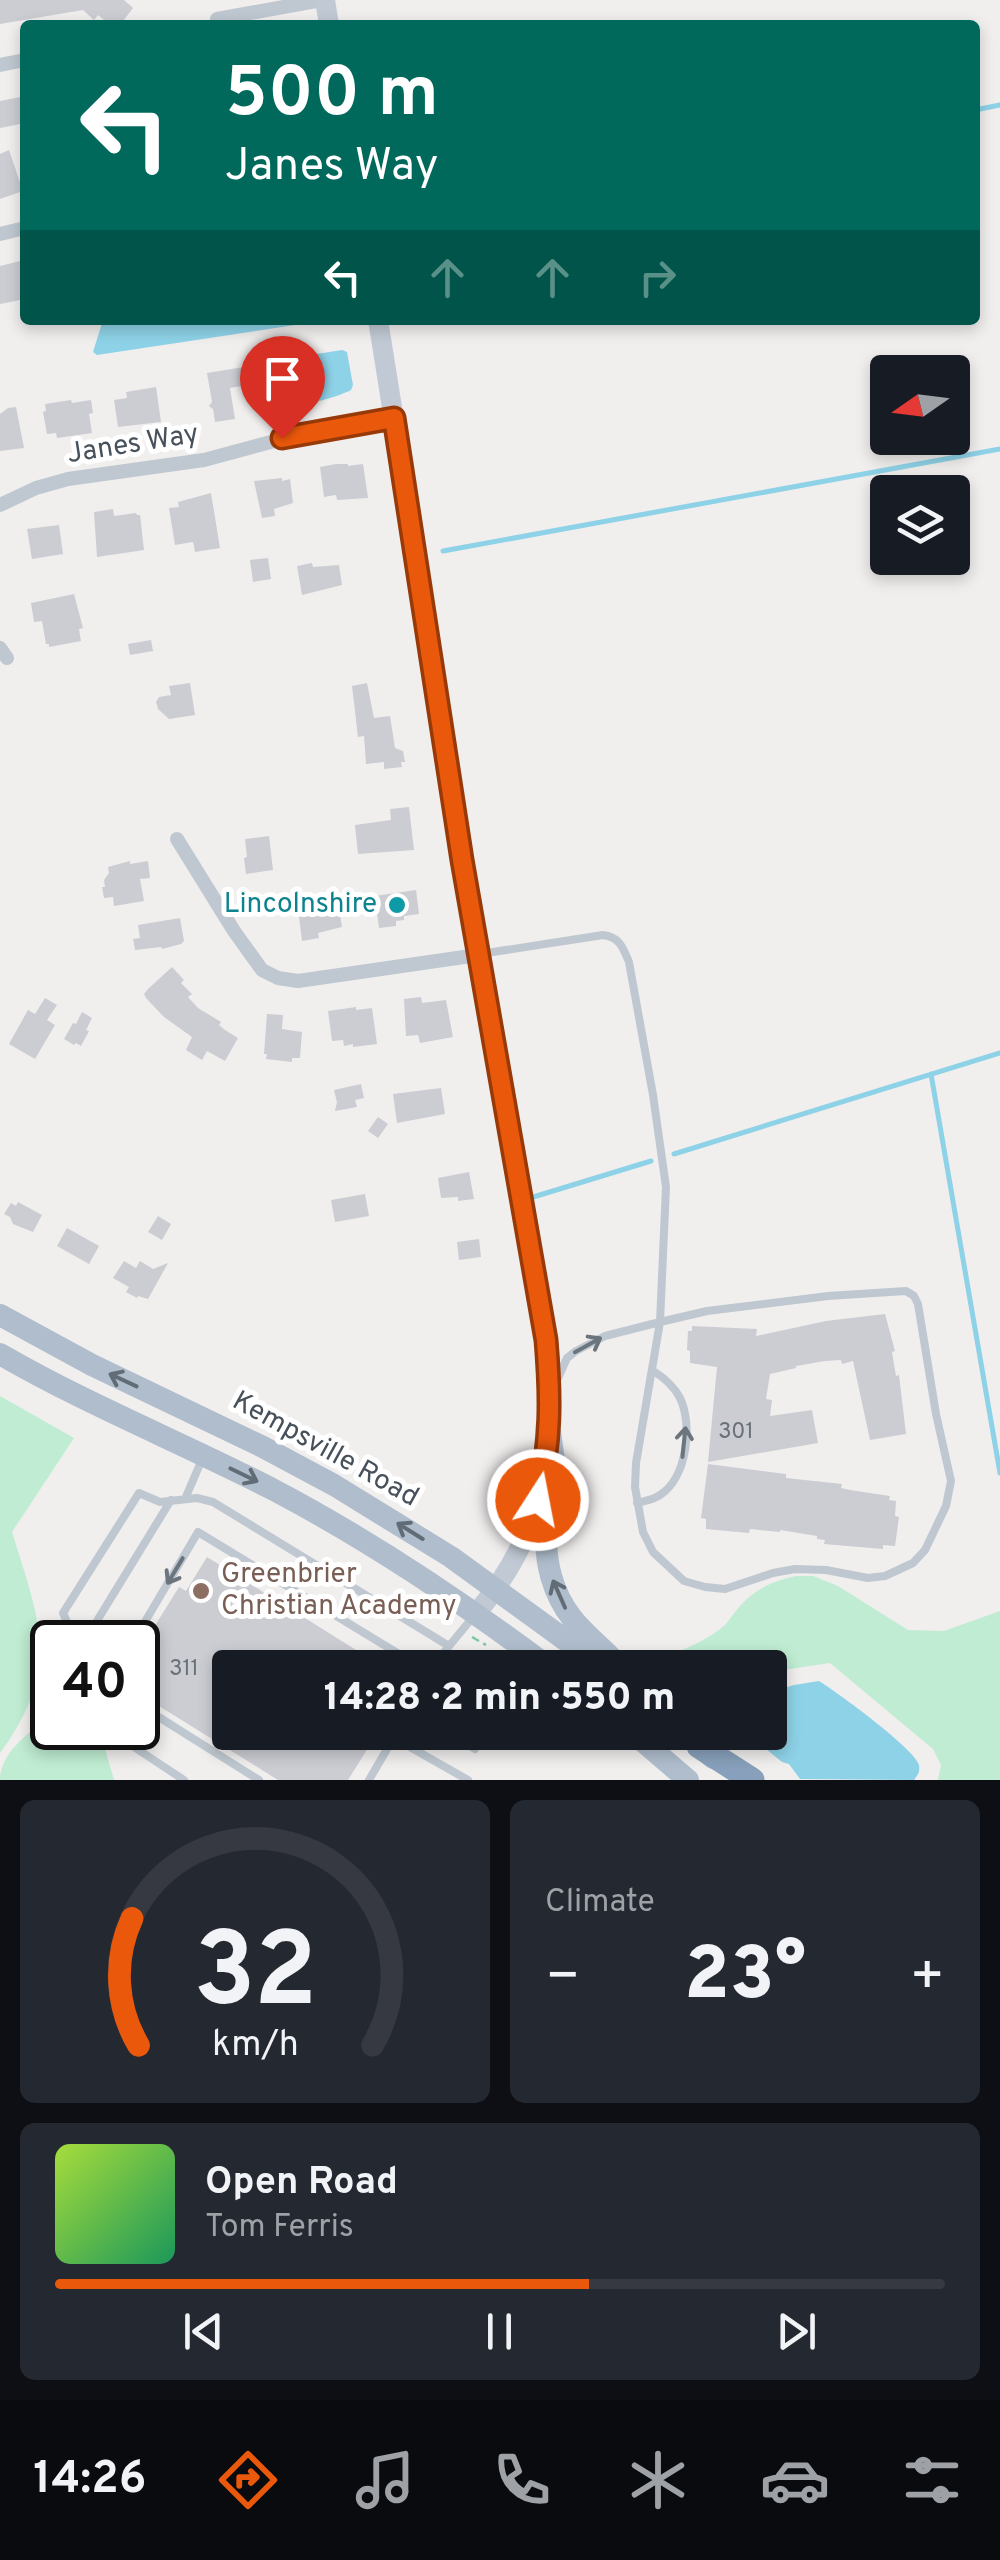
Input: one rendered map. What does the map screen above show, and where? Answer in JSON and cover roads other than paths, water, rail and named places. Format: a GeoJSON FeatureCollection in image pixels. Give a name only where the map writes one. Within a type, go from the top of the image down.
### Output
{"type":"FeatureCollection","features":[{"type":"Feature","properties":{"kind":"highway"},"geometry":{"type":"LineString","coordinates":[[707,1750],[752,1780]]}},
{"type":"Feature","properties":{"kind":"main road","name":"Kempsville Road"},"geometry":{"type":"LineString","coordinates":[[0,1315],[334,1485],[404,1526],[580,1650]]}},
{"type":"Feature","properties":{"kind":"main road"},"geometry":{"type":"LineString","coordinates":[[0,1354],[273,1490],[353,1535],[469,1622],[518,1650]]}},
{"type":"Feature","properties":{"kind":"main road"},"geometry":{"type":"LineString","coordinates":[[550,1431],[555,1490],[546,1548],[552,1578],[573,1620],[607,1650]]}},
{"type":"Feature","properties":{"kind":"main road"},"geometry":{"type":"LineString","coordinates":[[653,1750],[688,1780]]}},
{"type":"Feature","properties":{"kind":"main road"},"geometry":{"type":"LineString","coordinates":[[704,1750],[738,1780]]}},
{"type":"Feature","properties":{"kind":"street"},"geometry":{"type":"LineString","coordinates":[[228,20],[324,0]]}},
{"type":"Feature","properties":{"kind":"street"},"geometry":{"type":"LineString","coordinates":[[379,325],[478,954],[546,1340],[551,1407],[542,1485],[528,1530],[497,1589],[469,1622]]}},
{"type":"Feature","properties":{"kind":"street","name":"Janes Way"},"geometry":{"type":"LineString","coordinates":[[0,505],[36,488],[68,480],[204,460],[300,434],[394,418]]}},
{"type":"Feature","properties":{"kind":"street"},"geometry":{"type":"LineString","coordinates":[[177,839],[262,970],[278,978],[298,981],[478,954]]}},
{"type":"Feature","properties":{"kind":"lane"},"geometry":{"type":"LineString","coordinates":[[478,954],[603,934],[613,936],[629,962],[666,1187],[660,1322],[636,1463],[637,1503],[643,1532],[653,1552],[684,1581],[705,1587],[724,1588],[796,1569],[868,1578],[899,1572],[925,1550],[950,1494],[949,1468],[918,1304],[906,1291],[707,1311],[660,1322],[605,1336],[567,1358],[551,1407]]}},
{"type":"Feature","properties":{"kind":"lane"},"geometry":{"type":"LineString","coordinates":[[637,1503],[661,1495],[668,1487],[685,1445],[686,1428],[679,1396],[652,1370]]}},
{"type":"Feature","properties":{"kind":"lane"},"geometry":{"type":"LineString","coordinates":[[185,1498],[204,1456]]}},
{"type":"Feature","properties":{"kind":"lane"},"geometry":{"type":"LineString","coordinates":[[67,1620],[63,1613],[139,1494],[160,1502],[197,1498],[213,1502],[449,1646]]}},
{"type":"Feature","properties":{"kind":"lane"},"geometry":{"type":"LineString","coordinates":[[94,1620],[171,1500]]}},
{"type":"Feature","properties":{"kind":"lane"},"geometry":{"type":"LineString","coordinates":[[146,1620],[198,1532],[392,1650]]}},
{"type":"Feature","properties":{"kind":"lane"},"geometry":{"type":"LineString","coordinates":[[446,1650],[469,1622]]}},
{"type":"Feature","properties":{"kind":"lane"},"geometry":{"type":"LineString","coordinates":[[160,1718],[259,1780]]}},
{"type":"Feature","properties":{"kind":"lane"},"geometry":{"type":"LineString","coordinates":[[137,1750],[184,1780]]}},
{"type":"Feature","properties":{"kind":"lane"},"geometry":{"type":"LineString","coordinates":[[369,1780],[387,1750]]}},
{"type":"Feature","properties":{"kind":"lane"},"geometry":{"type":"LineString","coordinates":[[420,1750],[468,1780]]}},
{"type":"Feature","properties":{"kind":"water"},"geometry":{"type":"Polygon","coordinates":[[[101,325],[295,325],[97,355],[93,352],[101,325]]]}},
{"type":"Feature","properties":{"kind":"water"},"geometry":{"type":"Polygon","coordinates":[[[347,352],[351,390],[298,405],[271,401],[261,370],[266,362],[347,352]]]}},
{"type":"Feature","properties":{"kind":"water"},"geometry":{"type":"Polygon","coordinates":[[[819,1681],[857,1708],[914,1757],[919,1772],[914,1780],[800,1779],[789,1764],[767,1750],[787,1750],[787,1687],[819,1681]]]}},
{"type":"Feature","properties":{"kind":"waterway"},"geometry":{"type":"LineString","coordinates":[[980,109],[1000,105]]}},
{"type":"Feature","properties":{"kind":"waterway"},"geometry":{"type":"LineString","coordinates":[[443,551],[1000,449]]}},
{"type":"Feature","properties":{"kind":"waterway"},"geometry":{"type":"LineString","coordinates":[[674,1154],[1000,1053]]}},
{"type":"Feature","properties":{"kind":"waterway"},"geometry":{"type":"LineString","coordinates":[[931,1074],[1000,1473]]}},
{"type":"Feature","properties":{"kind":"waterway"},"geometry":{"type":"LineString","coordinates":[[530,1198],[651,1161]]}},
{"type":"Feature","properties":{"kind":"place","name":"Lincolnshire"},"geometry":{"type":"Point","coordinates":[397,905]}},
{"type":"Feature","properties":{"kind":"place","name":"Greenbrier Christian Academy"},"geometry":{"type":"Point","coordinates":[201,1591]}}]}
